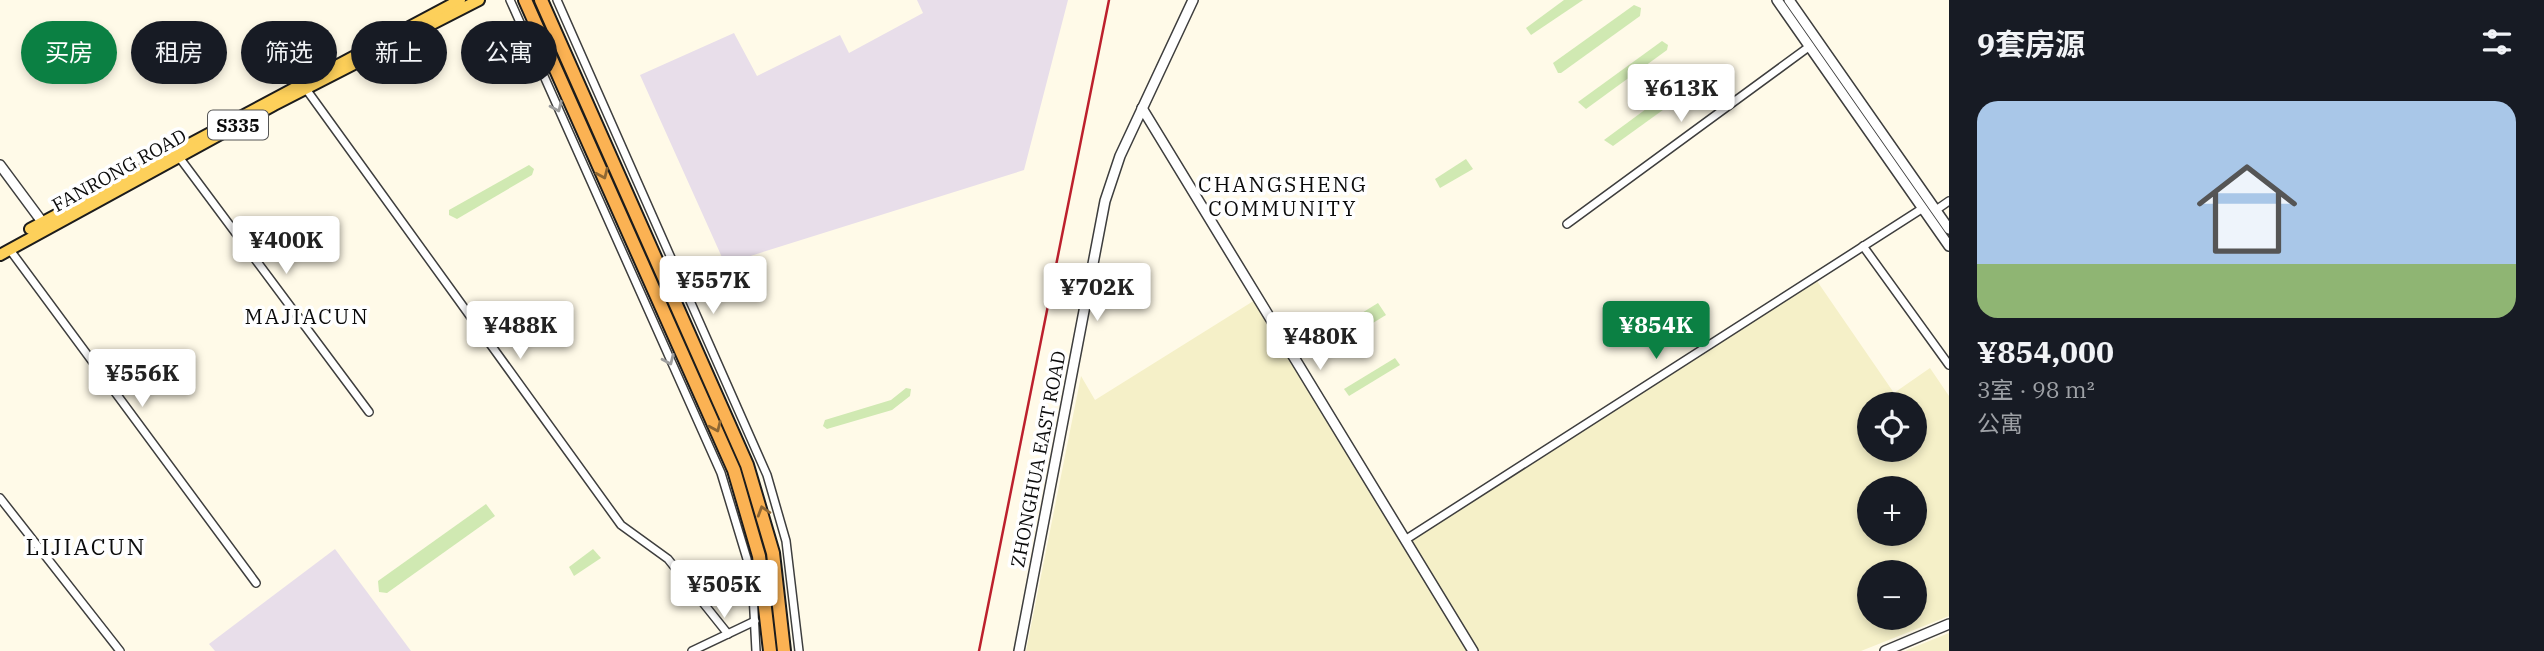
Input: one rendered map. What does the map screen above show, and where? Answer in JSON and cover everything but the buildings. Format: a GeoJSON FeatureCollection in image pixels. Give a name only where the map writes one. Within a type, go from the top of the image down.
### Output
{"type":"FeatureCollection","features":[{"type":"Feature","properties":{"kind":"highway"},"geometry":{"type":"LineString","coordinates":[[526,0],[734,470],[757,546],[768,615],[770,651]]}},
{"type":"Feature","properties":{"kind":"highway"},"geometry":{"type":"LineString","coordinates":[[541,0],[747,464],[774,553],[784,651]]}},
{"type":"Feature","properties":{"kind":"main road","name":"FANRONG ROAD"},"geometry":{"type":"LineString","coordinates":[[3,251],[43,223],[460,0]]}},
{"type":"Feature","properties":{"kind":"main road","name":"FANRONG ROAD"},"geometry":{"type":"LineString","coordinates":[[3,251],[479,0]]}},
{"type":"Feature","properties":{"kind":"street"},"geometry":{"type":"LineString","coordinates":[[510,0],[721,473],[747,559],[756,651]]}},
{"type":"Feature","properties":{"kind":"street"},"geometry":{"type":"LineString","coordinates":[[557,0],[766,475],[786,541],[799,651]]}},
{"type":"Feature","properties":{"kind":"street","name":"ZHONGHUA EAST ROAD"},"geometry":{"type":"LineString","coordinates":[[1019,651],[1105,201],[1120,156],[1193,0]]}},
{"type":"Feature","properties":{"kind":"street"},"geometry":{"type":"LineString","coordinates":[[1777,0],[1949,246]]}},
{"type":"Feature","properties":{"kind":"street"},"geometry":{"type":"LineString","coordinates":[[1789,0],[1949,229]]}},
{"type":"Feature","properties":{"kind":"street"},"geometry":{"type":"LineString","coordinates":[[1567,224],[1810,46]]}},
{"type":"Feature","properties":{"kind":"street"},"geometry":{"type":"LineString","coordinates":[[306,89],[621,525],[668,559],[728,634]]}},
{"type":"Feature","properties":{"kind":"street"},"geometry":{"type":"LineString","coordinates":[[1142,108],[1473,651]]}},
{"type":"Feature","properties":{"kind":"street"},"geometry":{"type":"LineString","coordinates":[[180,157],[369,412]]}},
{"type":"Feature","properties":{"kind":"street"},"geometry":{"type":"LineString","coordinates":[[0,165],[43,223]]}},
{"type":"Feature","properties":{"kind":"street"},"geometry":{"type":"LineString","coordinates":[[1936,210],[1949,201]]}},
{"type":"Feature","properties":{"kind":"street"},"geometry":{"type":"LineString","coordinates":[[1405,540],[1923,208]]}},
{"type":"Feature","properties":{"kind":"street"},"geometry":{"type":"LineString","coordinates":[[1863,246],[1949,365]]}},
{"type":"Feature","properties":{"kind":"street"},"geometry":{"type":"LineString","coordinates":[[3,251],[256,583]]}},
{"type":"Feature","properties":{"kind":"street"},"geometry":{"type":"LineString","coordinates":[[0,498],[120,651]]}},
{"type":"Feature","properties":{"kind":"street"},"geometry":{"type":"LineString","coordinates":[[692,651],[768,615]]}},
{"type":"Feature","properties":{"kind":"street"},"geometry":{"type":"LineString","coordinates":[[1885,651],[1949,624]]}},
{"type":"Feature","properties":{"kind":"shaded area"},"geometry":{"type":"Polygon","coordinates":[[[917,0],[1068,0],[1024,170],[725,264],[640,75],[734,33],[757,76],[840,35],[849,53],[923,13],[917,0]]]}},
{"type":"Feature","properties":{"kind":"shaded area"},"geometry":{"type":"Polygon","coordinates":[[[1817,281],[1893,392],[1857,392],[1857,462],[1927,462],[1927,392],[1895,392],[1930,368],[1949,396],[1949,616],[1927,625],[1927,560],[1857,560],[1857,630],[1914,630],[1861,651],[1479,651],[1411,541],[1817,281]]]}},
{"type":"Feature","properties":{"kind":"shaded area"},"geometry":{"type":"Polygon","coordinates":[[[1255,300],[1468,651],[1026,651],[1081,376],[1095,400],[1255,300]]]}},
{"type":"Feature","properties":{"kind":"shaded area"},"geometry":{"type":"Polygon","coordinates":[[[335,549],[411,651],[215,651],[209,644],[335,549]]]}},
{"type":"Feature","properties":{"kind":"shaded area"},"geometry":{"type":"Polygon","coordinates":[[[1949,633],[1949,651],[1906,651],[1907,650],[1949,633]]]}},
{"type":"Feature","properties":{"kind":"green space"},"geometry":{"type":"Polygon","coordinates":[[[1564,0],[1583,0],[1531,35],[1526,28],[1564,0]]]}},
{"type":"Feature","properties":{"kind":"green space"},"geometry":{"type":"Polygon","coordinates":[[[1634,5],[1641,8],[1640,16],[1558,73],[1553,63],[1634,5]]]}},
{"type":"Feature","properties":{"kind":"green space"},"geometry":{"type":"Polygon","coordinates":[[[1662,41],[1668,45],[1667,50],[1586,109],[1578,102],[1662,41]]]}},
{"type":"Feature","properties":{"kind":"green space"},"geometry":{"type":"Polygon","coordinates":[[[1688,78],[1695,84],[1692,89],[1613,146],[1604,140],[1688,78]]]}},
{"type":"Feature","properties":{"kind":"green space"},"geometry":{"type":"Polygon","coordinates":[[[1466,159],[1473,169],[1440,188],[1435,179],[1466,159]]]}},
{"type":"Feature","properties":{"kind":"green space"},"geometry":{"type":"Polygon","coordinates":[[[529,165],[534,169],[532,175],[457,219],[449,215],[449,210],[529,165]]]}},
{"type":"Feature","properties":{"kind":"green space"},"geometry":{"type":"Polygon","coordinates":[[[1378,303],[1386,315],[1317,357],[1314,356],[1310,345],[1378,303]]]}},
{"type":"Feature","properties":{"kind":"green space"},"geometry":{"type":"Polygon","coordinates":[[[1395,358],[1400,365],[1349,396],[1344,389],[1395,358]]]}},
{"type":"Feature","properties":{"kind":"green space"},"geometry":{"type":"Polygon","coordinates":[[[906,388],[911,389],[910,396],[892,410],[827,429],[823,426],[825,420],[891,400],[906,388]]]}},
{"type":"Feature","properties":{"kind":"green space"},"geometry":{"type":"Polygon","coordinates":[[[486,504],[495,516],[387,593],[379,592],[378,581],[486,504]]]}},
{"type":"Feature","properties":{"kind":"green space"},"geometry":{"type":"Polygon","coordinates":[[[593,549],[601,558],[574,576],[569,567],[593,549]]]}},
{"type":"Feature","properties":{"kind":"railway"},"geometry":{"type":"LineString","coordinates":[[979,651],[1109,0]]}},
{"type":"Feature","properties":{"kind":"district","name":"CHANGSHENG COMMUNITY"},"geometry":{"type":"Point","coordinates":[1283,196]}},
{"type":"Feature","properties":{"kind":"district","name":"MAJIACUN"},"geometry":{"type":"Point","coordinates":[307,316]}},
{"type":"Feature","properties":{"kind":"district","name":"LIJIACUN"},"geometry":{"type":"Point","coordinates":[86,546]}}]}
